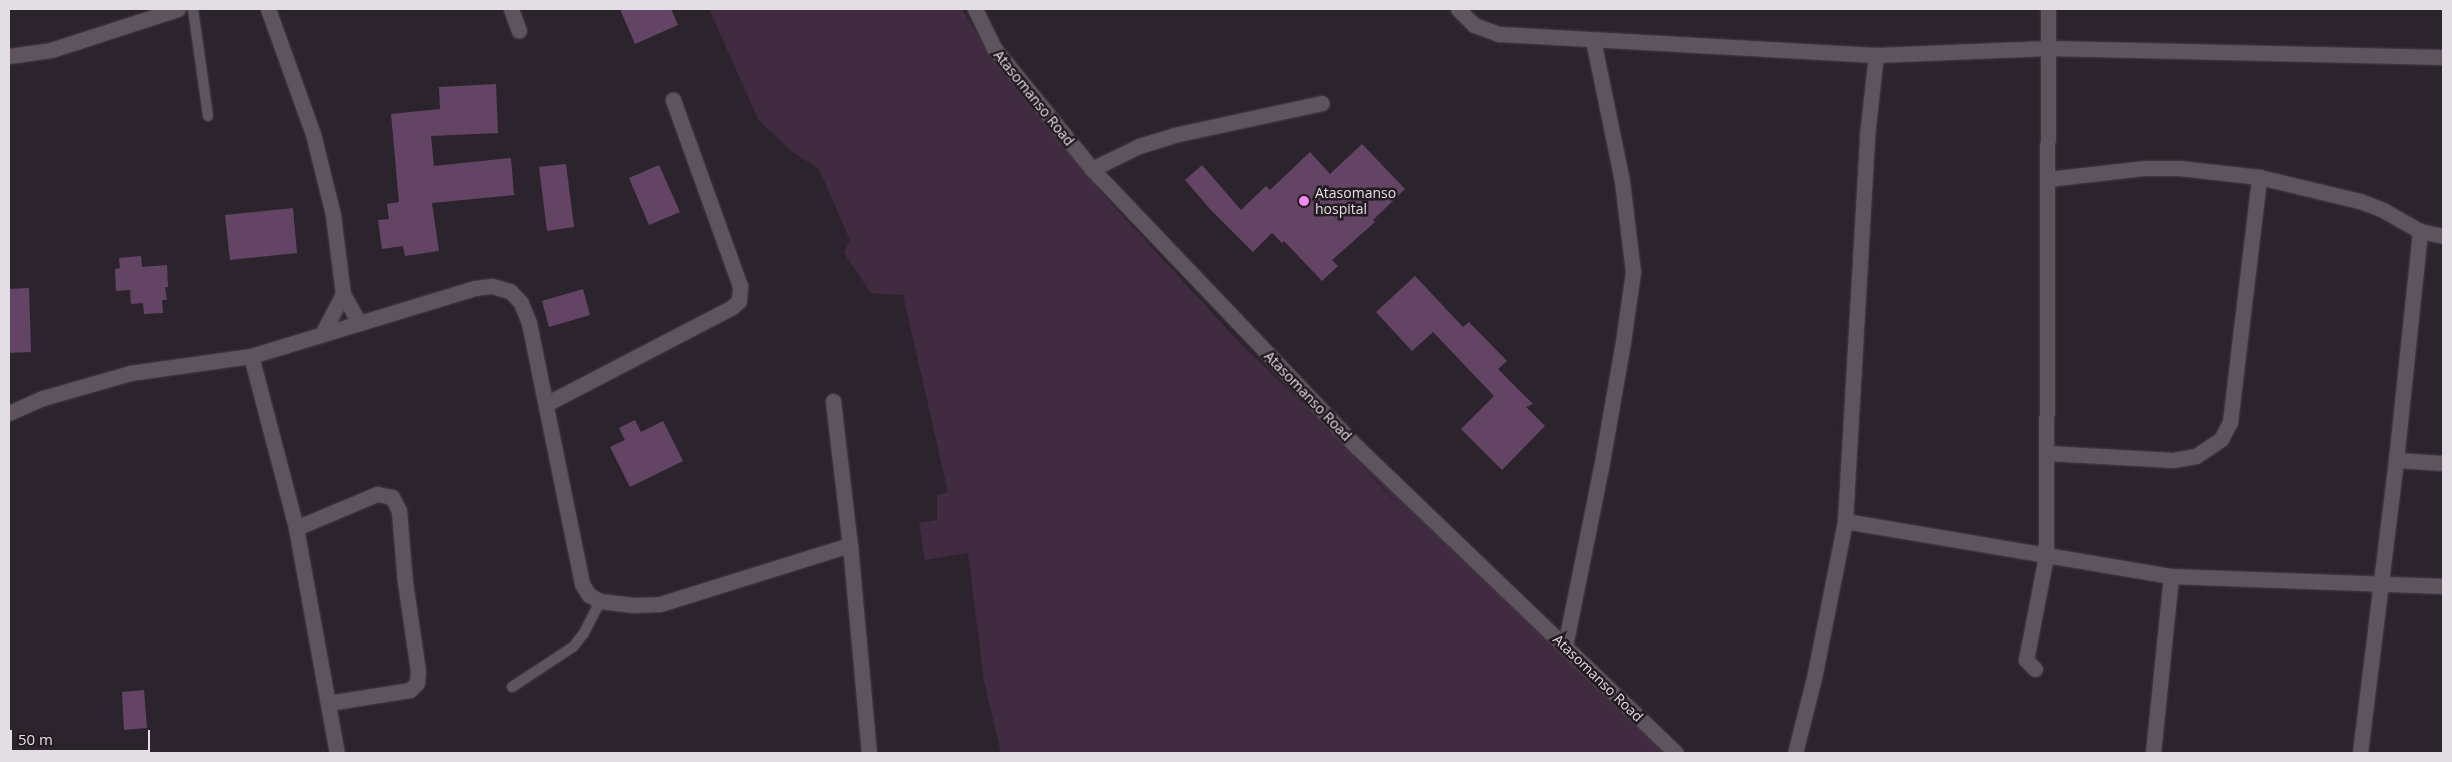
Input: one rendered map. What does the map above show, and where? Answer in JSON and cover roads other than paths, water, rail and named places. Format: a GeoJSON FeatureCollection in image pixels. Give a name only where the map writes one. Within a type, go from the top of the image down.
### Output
{"type":"FeatureCollection","features":[{"type":"Feature","properties":{"kind":"street"},"geometry":{"type":"LineString","coordinates":[[9,56],[51,50],[178,9]]}},
{"type":"Feature","properties":{"kind":"street"},"geometry":{"type":"LineString","coordinates":[[268,9],[313,134],[333,215],[343,294],[358,323]]}},
{"type":"Feature","properties":{"kind":"street"},"geometry":{"type":"LineString","coordinates":[[511,9],[519,31]]}},
{"type":"Feature","properties":{"kind":"street","name":"Atasomanso Road"},"geometry":{"type":"LineString","coordinates":[[975,9],[994,48],[1092,170],[1356,446],[1676,753]]}},
{"type":"Feature","properties":{"kind":"street"},"geometry":{"type":"LineString","coordinates":[[1458,9],[1474,25],[1499,34],[1876,55],[2049,48],[2443,57]]}},
{"type":"Feature","properties":{"kind":"street"},"geometry":{"type":"LineString","coordinates":[[2035,669],[2026,660],[2046,556],[2048,9]]}},
{"type":"Feature","properties":{"kind":"street"},"geometry":{"type":"LineString","coordinates":[[1565,646],[1601,468],[1633,272],[1622,181],[1593,40]]}},
{"type":"Feature","properties":{"kind":"street"},"geometry":{"type":"LineString","coordinates":[[1795,753],[1814,678],[1845,521],[1867,135],[1876,55]]}},
{"type":"Feature","properties":{"kind":"street"},"geometry":{"type":"LineString","coordinates":[[546,404],[732,307],[739,301],[740,286],[673,100]]}},
{"type":"Feature","properties":{"kind":"street"},"geometry":{"type":"LineString","coordinates":[[1092,170],[1139,146],[1174,135],[1322,103]]}},
{"type":"Feature","properties":{"kind":"street"},"geometry":{"type":"LineString","coordinates":[[2048,179],[2145,168],[2179,168],[2260,177],[2360,200],[2383,210],[2420,231],[2443,236]]}},
{"type":"Feature","properties":{"kind":"street"},"geometry":{"type":"LineString","coordinates":[[2047,453],[2173,460],[2196,456],[2221,438],[2230,422],[2260,177]]}},
{"type":"Feature","properties":{"kind":"street"},"geometry":{"type":"LineString","coordinates":[[2360,753],[2379,582],[2396,460],[2420,231]]}},
{"type":"Feature","properties":{"kind":"street"},"geometry":{"type":"LineString","coordinates":[[9,413],[43,398],[130,373],[251,356],[475,288],[492,286],[510,291],[521,303],[529,323],[582,584],[588,595],[600,601],[635,605],[660,604],[850,545]]}},
{"type":"Feature","properties":{"kind":"street"},"geometry":{"type":"LineString","coordinates":[[322,334],[343,294]]}},
{"type":"Feature","properties":{"kind":"street"},"geometry":{"type":"LineString","coordinates":[[251,356],[296,528],[337,753]]}},
{"type":"Feature","properties":{"kind":"street"},"geometry":{"type":"LineString","coordinates":[[833,401],[850,545],[869,753]]}},
{"type":"Feature","properties":{"kind":"street"},"geometry":{"type":"LineString","coordinates":[[2396,460],[2443,463]]}},
{"type":"Feature","properties":{"kind":"street"},"geometry":{"type":"LineString","coordinates":[[296,528],[377,494],[392,497],[399,511],[405,582],[418,671],[417,683],[410,690],[328,703]]}},
{"type":"Feature","properties":{"kind":"street"},"geometry":{"type":"LineString","coordinates":[[1845,521],[2171,576],[2379,582],[2443,586]]}},
{"type":"Feature","properties":{"kind":"street"},"geometry":{"type":"LineString","coordinates":[[2153,753],[2171,576]]}},
{"type":"Feature","properties":{"kind":"lane"},"geometry":{"type":"LineString","coordinates":[[193,9],[208,116]]}},
{"type":"Feature","properties":{"kind":"lane"},"geometry":{"type":"LineString","coordinates":[[512,687],[573,647],[584,633],[600,601]]}},
{"type":"Feature","properties":{"kind":"place","name":"Atasomanso hospital"},"geometry":{"type":"Point","coordinates":[1304,201]}}]}
